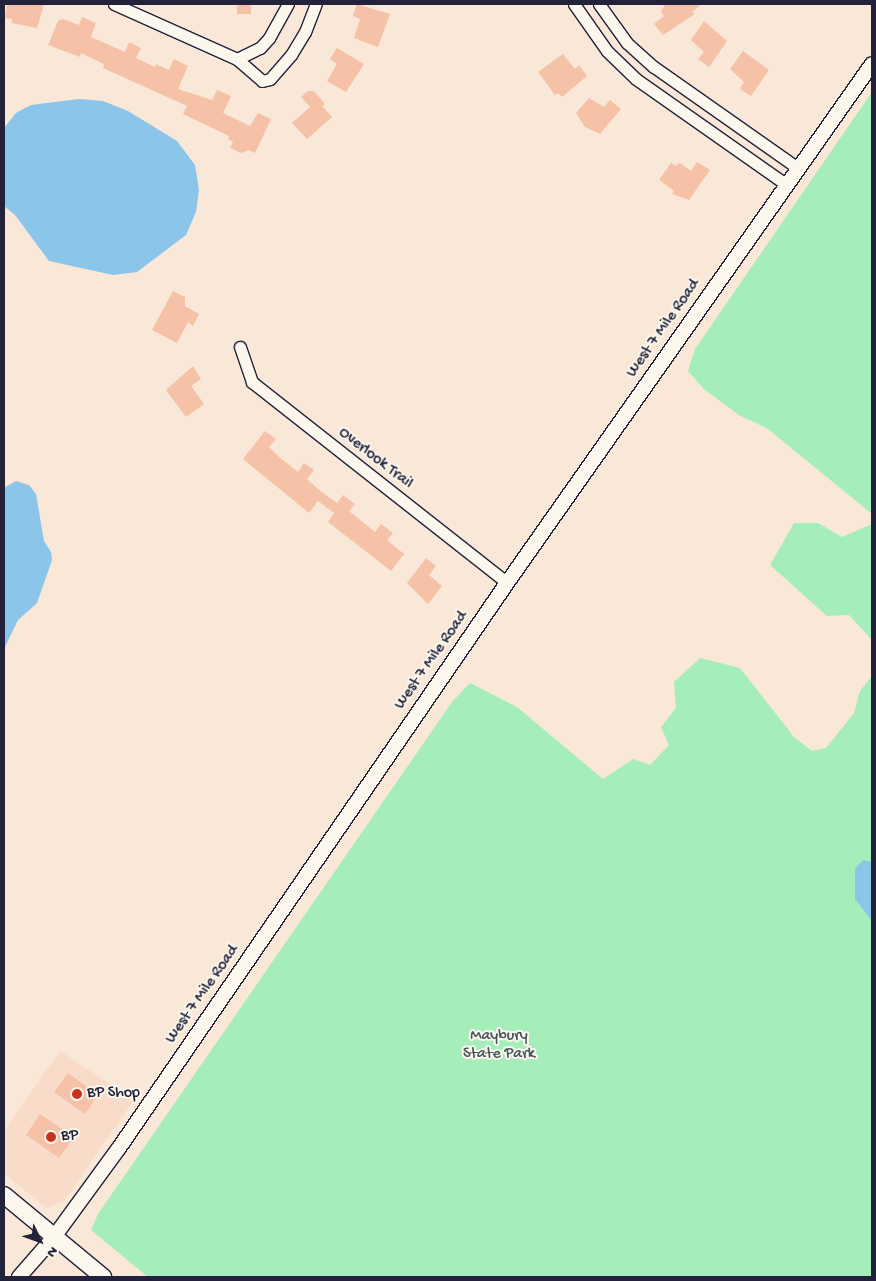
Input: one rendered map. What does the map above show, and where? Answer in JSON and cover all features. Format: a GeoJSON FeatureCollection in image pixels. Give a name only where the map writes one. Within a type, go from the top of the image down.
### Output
{"type":"FeatureCollection","features":[{"type":"Feature","properties":{"kind":"main road"},"geometry":{"type":"LineString","coordinates":[[4,1195],[103,1277]]}},
{"type":"Feature","properties":{"kind":"street"},"geometry":{"type":"LineString","coordinates":[[114,4],[237,59],[255,78],[262,81],[270,79],[291,55],[305,32],[316,4]]}},
{"type":"Feature","properties":{"kind":"street"},"geometry":{"type":"LineString","coordinates":[[237,59],[260,48],[269,38],[288,4]]}},
{"type":"Feature","properties":{"kind":"street"},"geometry":{"type":"LineString","coordinates":[[599,4],[627,42],[679,86],[799,169]]}},
{"type":"Feature","properties":{"kind":"street"},"geometry":{"type":"LineString","coordinates":[[576,5],[607,52],[667,103],[787,185]]}},
{"type":"Feature","properties":{"kind":"street","name":"West 7 Mile Road"},"geometry":{"type":"LineString","coordinates":[[19,1277],[54,1237],[119,1148],[507,583],[872,64]]}},
{"type":"Feature","properties":{"kind":"street"},"geometry":{"type":"LineString","coordinates":[[667,103],[679,86]]}},
{"type":"Feature","properties":{"kind":"street","name":"Overlook Trail"},"geometry":{"type":"LineString","coordinates":[[240,347],[252,382],[507,583]]}},
{"type":"Feature","properties":{"kind":"shaded area"},"geometry":{"type":"Polygon","coordinates":[[[60,1051],[134,1100],[64,1201],[46,1208],[4,1173],[4,1131],[60,1051]]]}},
{"type":"Feature","properties":{"kind":"green space"},"geometry":{"type":"Polygon","coordinates":[[[872,92],[872,514],[768,429],[739,415],[704,389],[688,371],[695,349],[872,92]]]}},
{"type":"Feature","properties":{"kind":"green space"},"geometry":{"type":"Polygon","coordinates":[[[794,523],[818,523],[842,537],[872,524],[872,640],[849,615],[827,616],[770,565],[794,523]]]}},
{"type":"Feature","properties":{"kind":"green space","name":"Maybury State Park"},"geometry":{"type":"Polygon","coordinates":[[[700,658],[740,668],[794,737],[812,751],[826,748],[854,713],[860,691],[872,676],[872,1277],[148,1277],[91,1230],[98,1214],[452,702],[470,683],[517,707],[603,779],[633,759],[650,765],[669,745],[661,727],[676,708],[674,682],[700,658]]]}},
{"type":"Feature","properties":{"kind":"water"},"geometry":{"type":"Polygon","coordinates":[[[79,99],[103,101],[128,111],[177,141],[195,165],[199,190],[196,212],[186,235],[137,272],[113,275],[49,261],[15,215],[4,206],[4,128],[16,113],[31,105],[79,99]]]}},
{"type":"Feature","properties":{"kind":"water"},"geometry":{"type":"Polygon","coordinates":[[[16,481],[29,485],[36,494],[44,541],[51,552],[52,560],[37,603],[18,620],[4,649],[4,488],[16,481]]]}},
{"type":"Feature","properties":{"kind":"water"},"geometry":{"type":"Polygon","coordinates":[[[863,860],[872,862],[872,921],[855,899],[855,869],[863,860]]]}},
{"type":"Feature","properties":{"kind":"building"},"geometry":{"type":"Polygon","coordinates":[[[7,4],[44,4],[37,28],[12,23],[12,19],[5,18],[7,4]]]}},
{"type":"Feature","properties":{"kind":"building"},"geometry":{"type":"Polygon","coordinates":[[[237,4],[251,4],[251,14],[237,14],[237,4]]]}},
{"type":"Feature","properties":{"kind":"building"},"geometry":{"type":"Polygon","coordinates":[[[357,4],[390,14],[378,47],[354,38],[360,19],[353,16],[357,4]]]}},
{"type":"Feature","properties":{"kind":"building"},"geometry":{"type":"Polygon","coordinates":[[[665,4],[702,4],[692,12],[695,14],[663,35],[654,24],[664,16],[661,12],[665,4]]]}},
{"type":"Feature","properties":{"kind":"building"},"geometry":{"type":"Polygon","coordinates":[[[82,17],[96,23],[91,37],[125,52],[129,42],[141,48],[136,58],[155,67],[156,64],[169,70],[174,59],[188,66],[178,89],[212,100],[217,90],[231,96],[223,113],[250,126],[258,113],[271,119],[255,153],[249,150],[241,153],[230,148],[233,142],[228,139],[229,136],[183,114],[187,106],[103,68],[104,64],[81,53],[80,57],[48,45],[58,21],[63,19],[79,25],[82,17]]]}},
{"type":"Feature","properties":{"kind":"building"},"geometry":{"type":"Polygon","coordinates":[[[704,21],[727,41],[709,67],[698,59],[704,52],[691,40],[704,21]]]}},
{"type":"Feature","properties":{"kind":"building"},"geometry":{"type":"Polygon","coordinates":[[[337,48],[364,64],[346,92],[327,81],[337,64],[330,59],[337,48]]]}},
{"type":"Feature","properties":{"kind":"building"},"geometry":{"type":"Polygon","coordinates":[[[743,51],[769,70],[751,96],[740,89],[744,82],[730,69],[743,51]]]}},
{"type":"Feature","properties":{"kind":"building"},"geometry":{"type":"Polygon","coordinates":[[[563,54],[575,69],[579,65],[587,76],[562,97],[558,93],[555,95],[538,72],[563,54]]]}},
{"type":"Feature","properties":{"kind":"building"},"geometry":{"type":"Polygon","coordinates":[[[308,91],[314,91],[325,104],[322,106],[332,117],[307,139],[292,123],[310,107],[301,97],[308,91]]]}},
{"type":"Feature","properties":{"kind":"building"},"geometry":{"type":"Polygon","coordinates":[[[589,98],[604,107],[610,100],[621,109],[600,134],[585,127],[576,113],[589,98]]]}},
{"type":"Feature","properties":{"kind":"building"},"geometry":{"type":"Polygon","coordinates":[[[697,162],[710,170],[689,200],[672,194],[674,191],[659,180],[671,163],[675,166],[680,163],[691,171],[697,162]]]}},
{"type":"Feature","properties":{"kind":"building"},"geometry":{"type":"Polygon","coordinates":[[[173,291],[185,297],[185,306],[199,314],[193,326],[188,322],[177,343],[152,330],[173,291]]]}},
{"type":"Feature","properties":{"kind":"building"},"geometry":{"type":"Polygon","coordinates":[[[193,366],[201,379],[191,386],[204,404],[186,417],[166,390],[193,366]]]}},
{"type":"Feature","properties":{"kind":"building"},"geometry":{"type":"Polygon","coordinates":[[[265,431],[276,439],[269,447],[279,457],[298,472],[304,463],[314,470],[307,479],[318,489],[337,503],[343,495],[355,504],[349,511],[375,532],[381,524],[393,533],[387,540],[404,554],[391,571],[328,522],[334,513],[318,501],[309,513],[243,459],[265,431]]]}},
{"type":"Feature","properties":{"kind":"building"},"geometry":{"type":"Polygon","coordinates":[[[426,558],[436,566],[429,575],[442,586],[428,604],[407,583],[426,558]]]}},
{"type":"Feature","properties":{"kind":"building"},"geometry":{"type":"Polygon","coordinates":[[[68,1073],[98,1095],[85,1114],[54,1092],[68,1073]]]}},
{"type":"Feature","properties":{"kind":"building"},"geometry":{"type":"Polygon","coordinates":[[[40,1114],[74,1137],[59,1158],[26,1135],[40,1114]]]}},
{"type":"Feature","properties":{"kind":"place","name":"BP Shop"},"geometry":{"type":"Point","coordinates":[77,1094]}},
{"type":"Feature","properties":{"kind":"place","name":"BP"},"geometry":{"type":"Point","coordinates":[51,1137]}}]}
